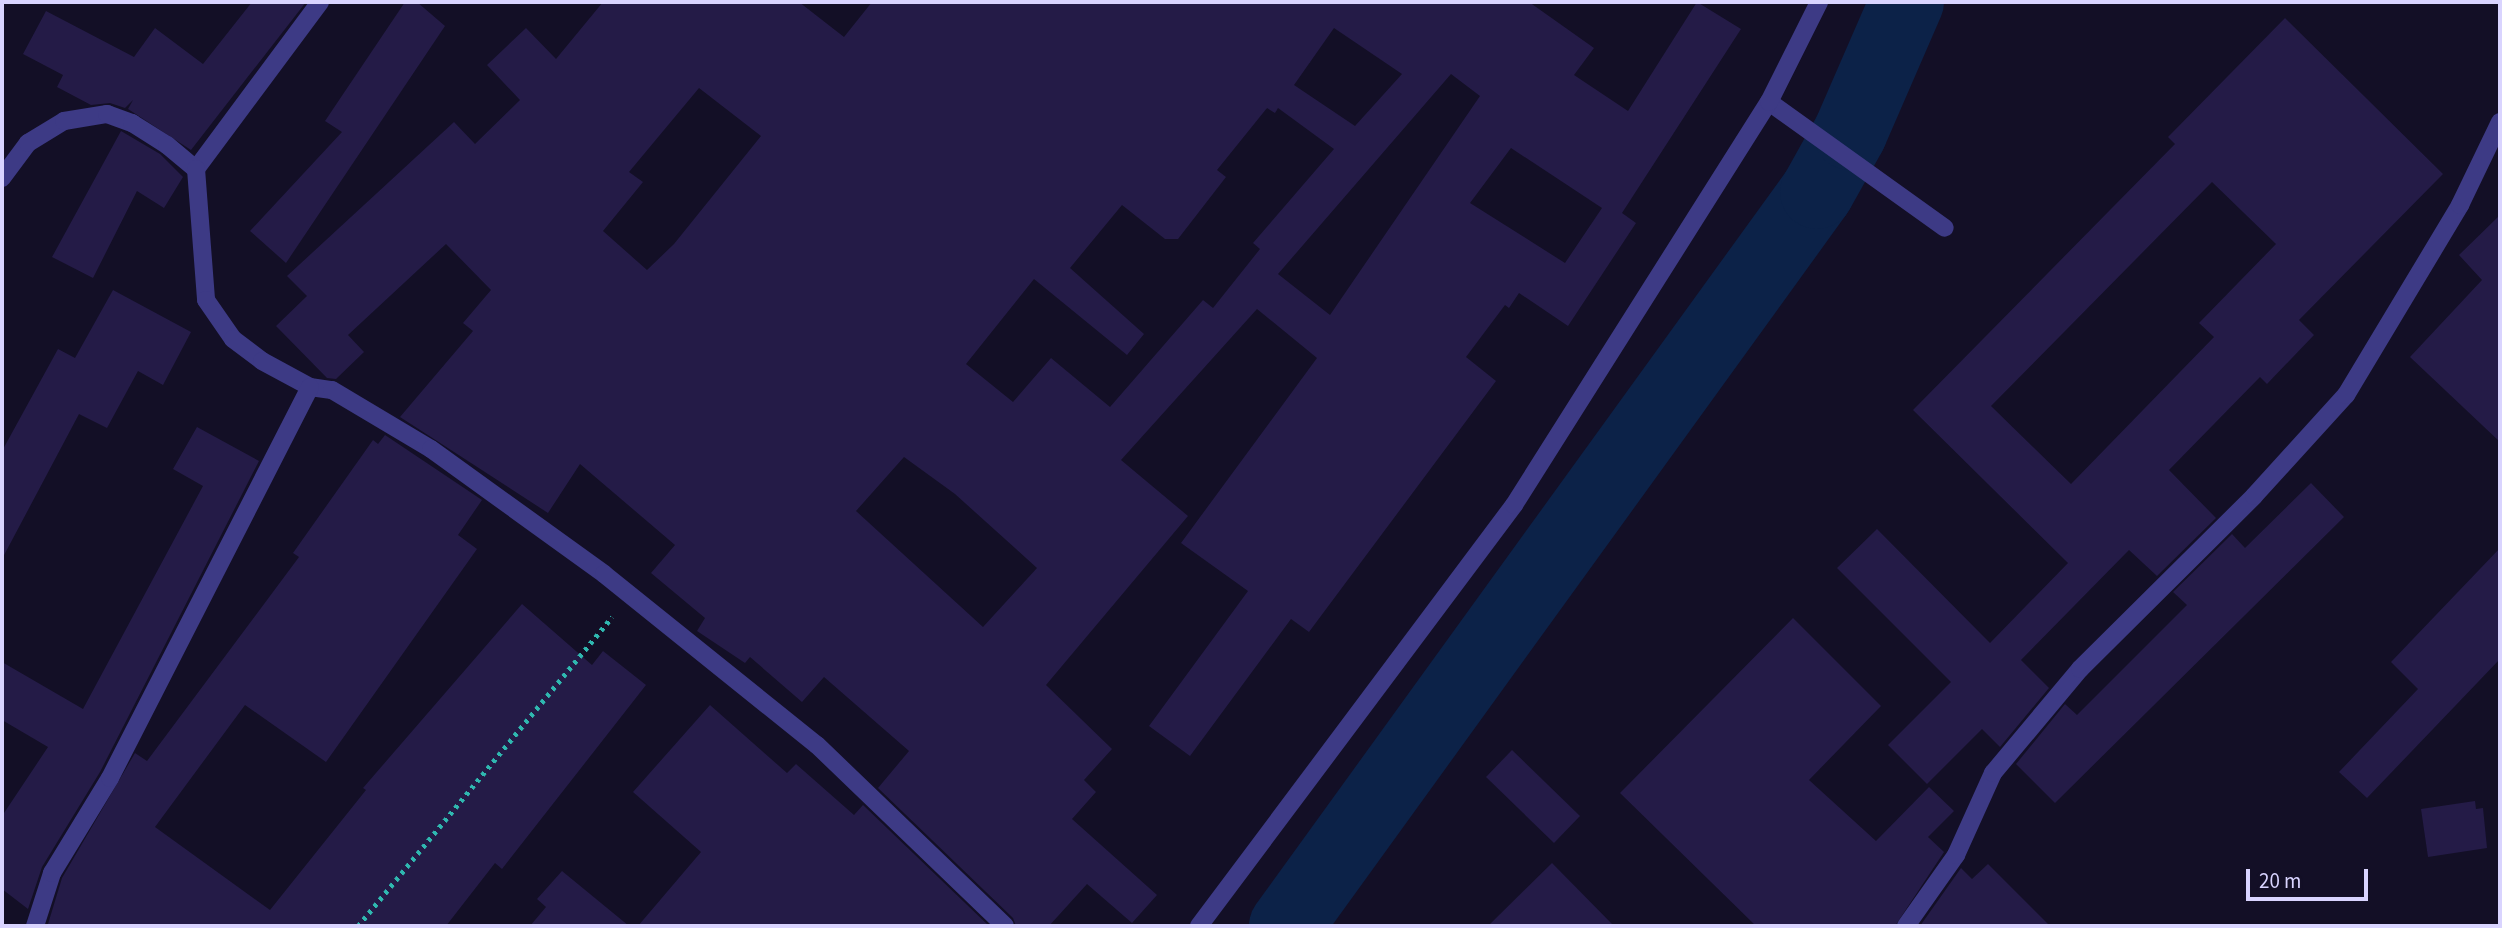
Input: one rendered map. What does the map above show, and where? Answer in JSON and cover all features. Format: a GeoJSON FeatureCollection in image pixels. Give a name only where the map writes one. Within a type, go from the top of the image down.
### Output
{"type":"FeatureCollection","features":[{"type":"Feature","properties":{"kind":"street"},"geometry":{"type":"LineString","coordinates":[[320,2],[196,169],[206,300],[233,339],[310,387],[332,390],[431,449],[630,595],[817,744],[1005,926]]}},
{"type":"Feature","properties":{"kind":"street"},"geometry":{"type":"LineString","coordinates":[[1199,926],[1514,505],[1769,102],[1819,2]]}},
{"type":"Feature","properties":{"kind":"street"},"geometry":{"type":"LineString","coordinates":[[1769,102],[1945,229]]}},
{"type":"Feature","properties":{"kind":"street"},"geometry":{"type":"LineString","coordinates":[[2,178],[28,143],[64,121],[107,114],[132,123],[196,169]]}},
{"type":"Feature","properties":{"kind":"street"},"geometry":{"type":"LineString","coordinates":[[1906,926],[1956,855],[1993,773],[2080,669],[2254,496],[2346,395],[2460,205],[2500,122]]}},
{"type":"Feature","properties":{"kind":"street"},"geometry":{"type":"LineString","coordinates":[[35,926],[57,864],[110,778],[310,387]]}},
{"type":"Feature","properties":{"kind":"path"},"geometry":{"type":"LineString","coordinates":[[358,926],[630,595]]}},
{"type":"Feature","properties":{"kind":"building"},"geometry":{"type":"Polygon","coordinates":[[[252,2],[306,2],[191,150],[128,109],[133,100],[125,108],[110,103],[91,105],[57,87],[63,75],[23,54],[46,11],[134,57],[155,28],[203,64],[252,2]]]}},
{"type":"Feature","properties":{"kind":"building"},"geometry":{"type":"Polygon","coordinates":[[[405,2],[417,2],[445,26],[286,263],[250,231],[342,132],[325,121],[405,2]]]}},
{"type":"Feature","properties":{"kind":"building"},"geometry":{"type":"Polygon","coordinates":[[[603,2],[799,2],[844,37],[872,2],[1529,2],[1594,48],[1574,75],[1628,111],[1697,2],[1741,29],[1622,213],[1636,223],[1568,326],[1519,293],[1509,308],[1505,305],[1466,357],[1496,381],[1309,632],[1291,619],[1190,756],[1149,726],[1248,591],[1181,543],[1317,358],[1257,309],[1121,460],[1188,516],[1046,685],[1112,749],[1084,780],[1096,792],[1072,819],[1157,895],[1132,923],[1087,884],[1049,926],[1016,926],[1013,918],[878,788],[909,751],[824,677],[802,702],[750,657],[745,663],[697,631],[705,618],[651,573],[675,545],[580,464],[548,513],[400,417],[473,331],[463,323],[491,290],[446,244],[348,335],[364,352],[336,379],[327,378],[276,326],[307,296],[287,276],[454,122],[475,144],[520,100],[487,65],[526,28],[556,59],[603,2]],[[1334,28],[1294,85],[1355,126],[1402,74],[1334,28]],[[1451,74],[1278,274],[1330,315],[1480,96],[1451,74]],[[699,88],[629,172],[643,182],[603,231],[647,270],[674,244],[761,136],[699,88]],[[1267,108],[1217,170],[1226,177],[1178,239],[1165,239],[1122,205],[1070,268],[1144,334],[1127,355],[1034,279],[966,364],[1013,402],[1051,358],[1110,407],[1203,300],[1213,308],[1260,249],[1253,243],[1334,149],[1278,108],[1275,113],[1267,108]],[[1511,148],[1470,203],[1565,263],[1602,208],[1511,148]],[[904,457],[856,511],[983,627],[1037,568],[955,494],[904,457]]]}},
{"type":"Feature","properties":{"kind":"building"},"geometry":{"type":"Polygon","coordinates":[[[2285,18],[2443,174],[2299,320],[2314,335],[2267,384],[2260,377],[2169,470],[2216,518],[2157,576],[2129,550],[2021,660],[2049,688],[2000,747],[1982,729],[1927,784],[1888,745],[1951,682],[1837,568],[1877,529],[1990,643],[2068,563],[1913,410],[2175,144],[2168,137],[2285,18]],[[2212,182],[1991,406],[2071,484],[2214,337],[2199,323],[2276,244],[2212,182]]]}},
{"type":"Feature","properties":{"kind":"building"},"geometry":{"type":"Polygon","coordinates":[[[121,131],[160,154],[183,177],[164,208],[137,191],[93,278],[52,257],[121,131]]]}},
{"type":"Feature","properties":{"kind":"building"},"geometry":{"type":"Polygon","coordinates":[[[2500,215],[2500,442],[2410,357],[2482,280],[2459,255],[2500,215]]]}},
{"type":"Feature","properties":{"kind":"building"},"geometry":{"type":"Polygon","coordinates":[[[113,290],[191,332],[163,385],[138,371],[107,428],[79,414],[2,559],[2,451],[58,349],[75,358],[113,290]]]}},
{"type":"Feature","properties":{"kind":"building"},"geometry":{"type":"Polygon","coordinates":[[[197,427],[259,461],[100,772],[42,867],[28,909],[2,889],[2,816],[48,747],[2,720],[2,662],[83,709],[203,486],[173,469],[197,427]]]}},
{"type":"Feature","properties":{"kind":"building"},"geometry":{"type":"Polygon","coordinates":[[[385,435],[482,500],[458,535],[477,549],[326,762],[245,705],[155,827],[270,910],[366,790],[363,788],[522,604],[592,665],[603,651],[646,685],[502,869],[495,863],[446,926],[48,924],[62,878],[135,753],[147,761],[299,557],[293,553],[373,440],[378,444],[385,435]]]}},
{"type":"Feature","properties":{"kind":"building"},"geometry":{"type":"Polygon","coordinates":[[[2311,483],[2344,517],[2055,803],[2016,764],[2065,704],[2077,715],[2187,605],[2173,592],[2232,534],[2245,548],[2311,483]]]}},
{"type":"Feature","properties":{"kind":"building"},"geometry":{"type":"Polygon","coordinates":[[[2500,548],[2500,659],[2367,798],[2339,772],[2418,689],[2391,662],[2500,548]]]}},
{"type":"Feature","properties":{"kind":"building"},"geometry":{"type":"Polygon","coordinates":[[[1793,618],[1881,706],[1809,780],[1876,841],[1929,787],[1954,811],[1928,837],[1944,852],[1895,926],[1756,926],[1620,793],[1793,618]]]}},
{"type":"Feature","properties":{"kind":"building"},"geometry":{"type":"Polygon","coordinates":[[[710,705],[787,773],[796,764],[854,815],[863,805],[989,926],[638,926],[701,852],[633,792],[710,705]]]}},
{"type":"Feature","properties":{"kind":"building"},"geometry":{"type":"Polygon","coordinates":[[[1512,750],[1580,816],[1554,843],[1486,777],[1512,750]]]}},
{"type":"Feature","properties":{"kind":"building"},"geometry":{"type":"Polygon","coordinates":[[[2475,801],[2476,809],[2483,808],[2487,848],[2428,857],[2421,809],[2475,801]]]}},
{"type":"Feature","properties":{"kind":"building"},"geometry":{"type":"Polygon","coordinates":[[[1552,863],[1614,926],[1488,926],[1552,863]]]}},
{"type":"Feature","properties":{"kind":"building"},"geometry":{"type":"Polygon","coordinates":[[[1988,864],[2050,926],[1920,926],[1961,868],[1972,879],[1988,864]]]}},
{"type":"Feature","properties":{"kind":"building"},"geometry":{"type":"Polygon","coordinates":[[[562,871],[629,926],[530,926],[546,907],[537,899],[562,871]]]}},
{"type":"Feature","properties":{"kind":"waterway"},"geometry":{"type":"LineString","coordinates":[[1286,926],[1817,192],[1850,133],[1907,2]]}}]}
